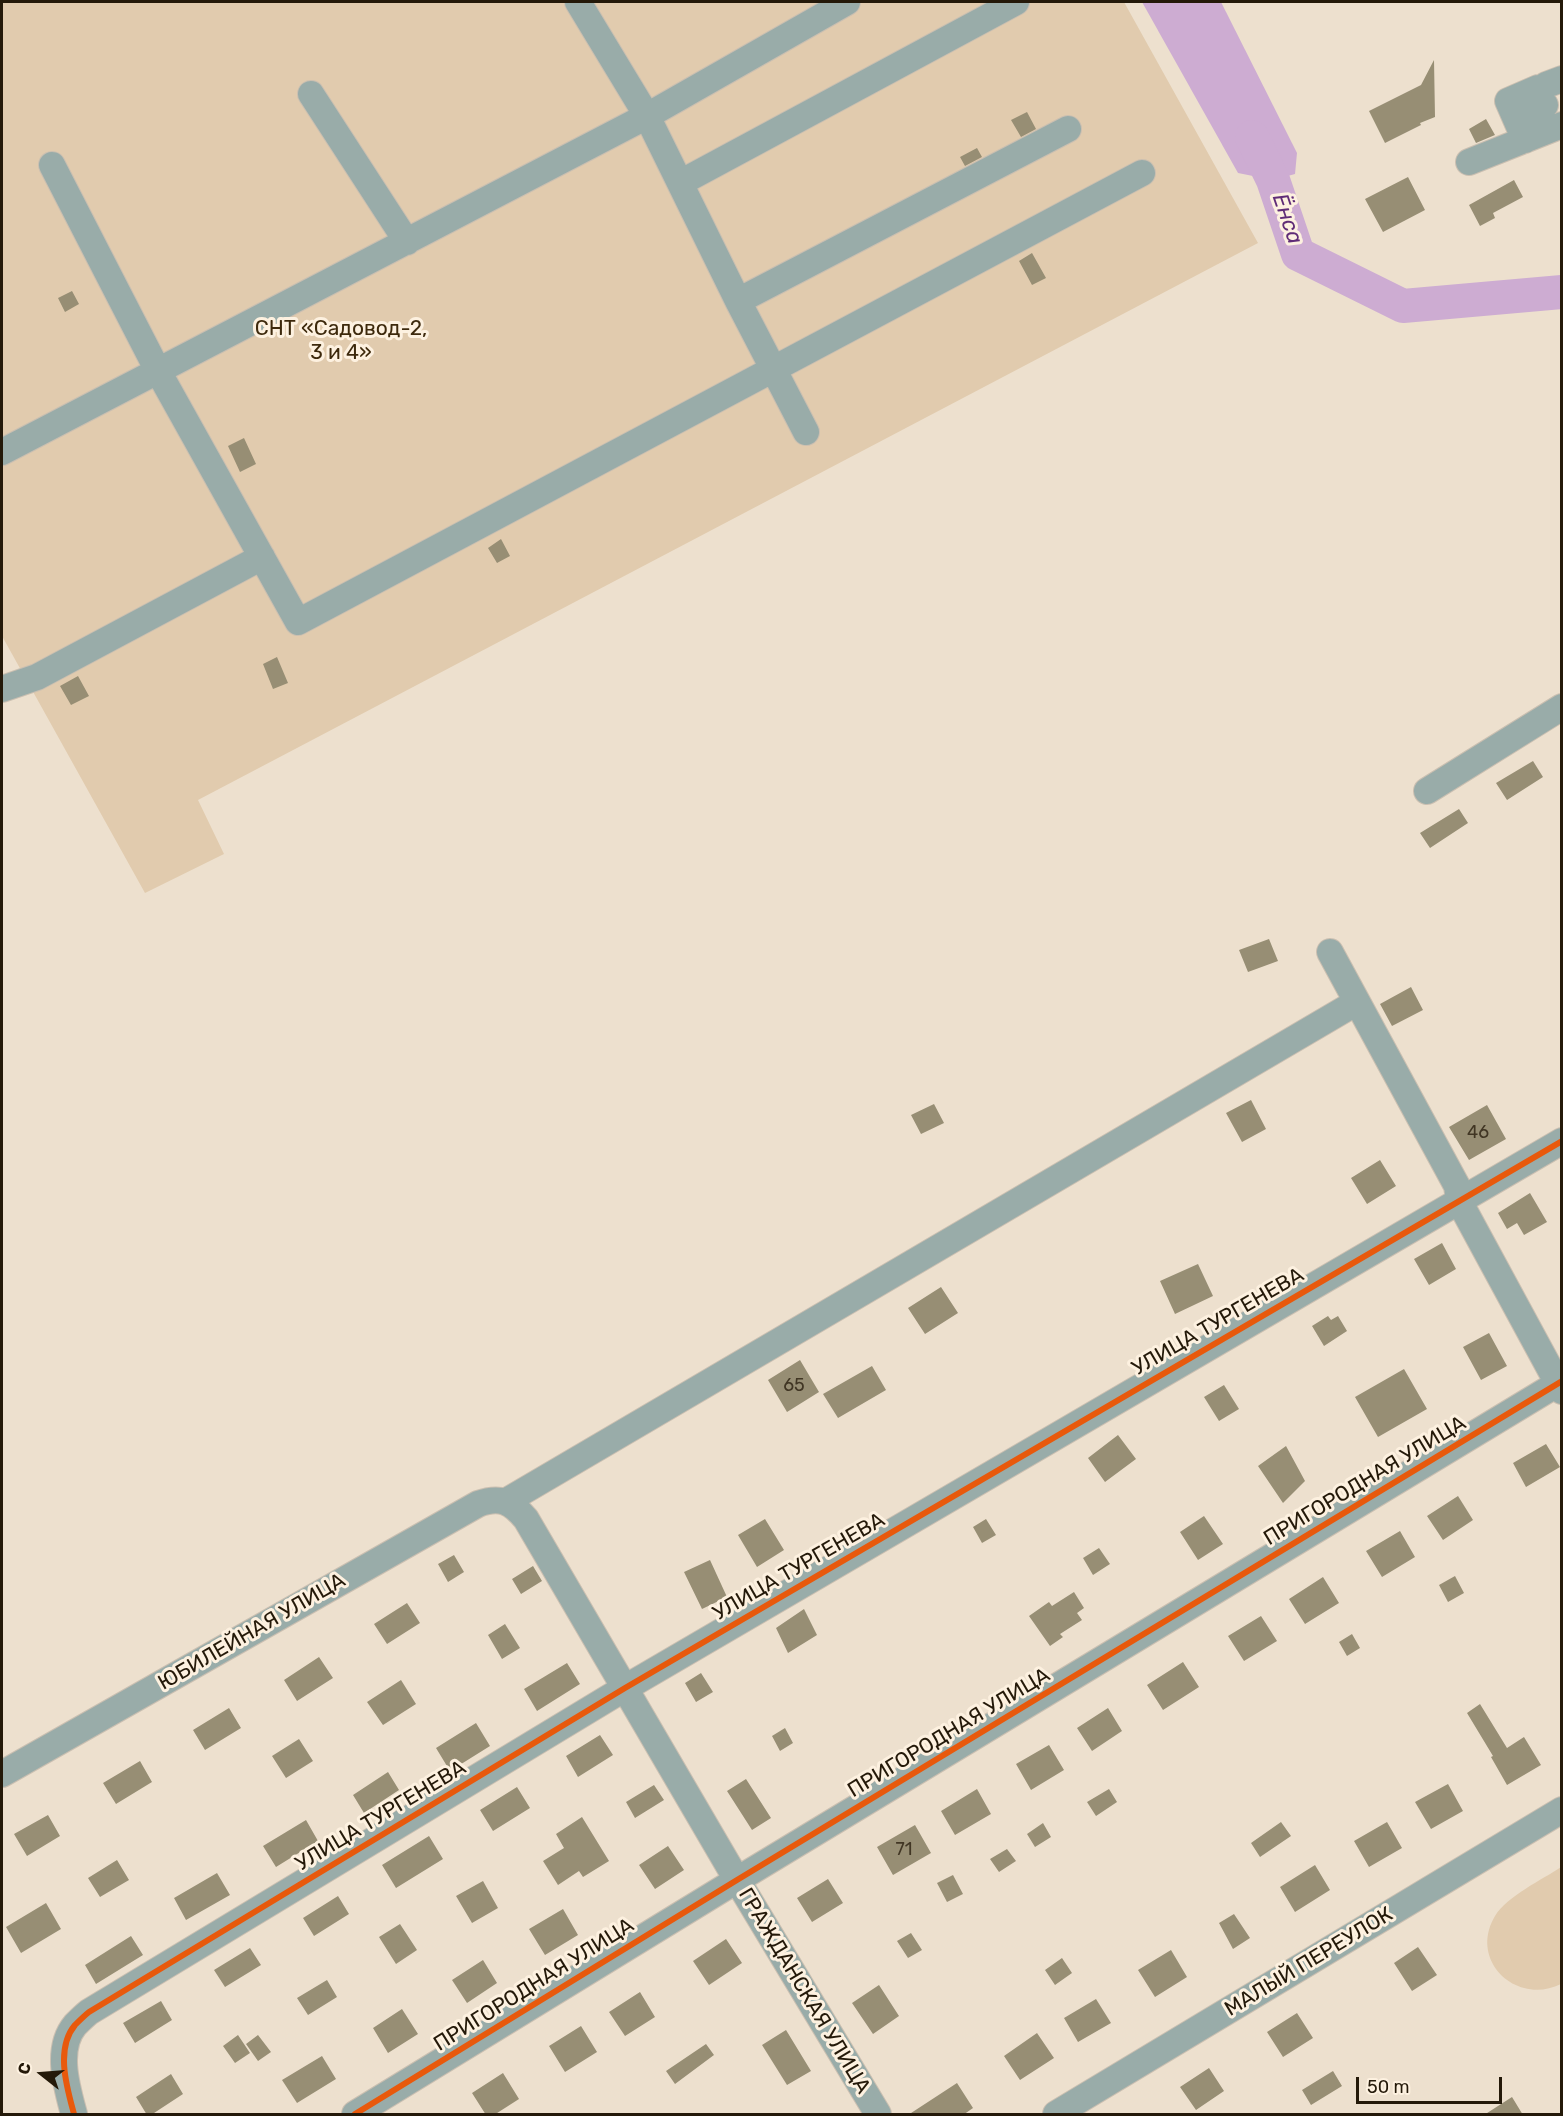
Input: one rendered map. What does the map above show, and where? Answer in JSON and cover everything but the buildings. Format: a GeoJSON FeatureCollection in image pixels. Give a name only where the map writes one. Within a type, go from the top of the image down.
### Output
{"type":"FeatureCollection","features":[{"type":"Feature","properties":{"kind":"street"},"geometry":{"type":"LineString","coordinates":[[578,2],[647,116],[738,301],[806,432]]}},
{"type":"Feature","properties":{"kind":"street"},"geometry":{"type":"LineString","coordinates":[[2,452],[647,116],[847,2]]}},
{"type":"Feature","properties":{"kind":"street"},"geometry":{"type":"LineString","coordinates":[[680,183],[1016,2]]}},
{"type":"Feature","properties":{"kind":"street"},"geometry":{"type":"LineString","coordinates":[[311,94],[407,242]]}},
{"type":"Feature","properties":{"kind":"street"},"geometry":{"type":"LineString","coordinates":[[1469,162],[1520,129],[1553,98]]}},
{"type":"Feature","properties":{"kind":"street"},"geometry":{"type":"LineString","coordinates":[[1520,129],[1508,101],[1553,98]]}},
{"type":"Feature","properties":{"kind":"street"},"geometry":{"type":"LineString","coordinates":[[738,301],[1068,129]]}},
{"type":"Feature","properties":{"kind":"street"},"geometry":{"type":"LineString","coordinates":[[52,165],[158,371],[298,622],[1142,173]]}},
{"type":"Feature","properties":{"kind":"street"},"geometry":{"type":"LineString","coordinates":[[2,689],[38,677],[262,557]]}},
{"type":"Feature","properties":{"kind":"street"},"geometry":{"type":"LineString","coordinates":[[1426,791],[1562,707]]}},
{"type":"Feature","properties":{"kind":"street"},"geometry":{"type":"LineString","coordinates":[[1330,952],[1456,1186],[1459,1201],[1560,1385]]}},
{"type":"Feature","properties":{"kind":"street"},"geometry":{"type":"LineString","coordinates":[[505,1502],[1357,1002]]}},
{"type":"Feature","properties":{"kind":"street","name":"УЛИЦА ТУРГЕНЕВА"},"geometry":{"type":"LineString","coordinates":[[74,2115],[64,2061],[67,2041],[74,2026],[89,2012],[625,1688],[1562,1141]]}},
{"type":"Feature","properties":{"kind":"street","name":"ПРИГОРОДНАЯ УЛИЦА"},"geometry":{"type":"LineString","coordinates":[[355,2115],[737,1880],[1560,1385]]}},
{"type":"Feature","properties":{"kind":"street","name":"ЮБИЛЕЙНАЯ УЛИЦА"},"geometry":{"type":"LineString","coordinates":[[2,1774],[478,1504],[491,1500],[505,1502]]}},
{"type":"Feature","properties":{"kind":"street","name":"ГРАЖДАНСКАЯ УЛИЦА"},"geometry":{"type":"LineString","coordinates":[[505,1502],[517,1508],[526,1519],[737,1880],[878,2115]]}},
{"type":"Feature","properties":{"kind":"street","name":"МАЛЫЙ ПЕРЕУЛОК"},"geometry":{"type":"LineString","coordinates":[[1056,2115],[1562,1810]]}},
{"type":"Feature","properties":{"kind":"green space","name":"СНТ «Садовод-2, 3 и 4»"},"geometry":{"type":"Polygon","coordinates":[[[2,2],[1124,2],[1258,243],[198,800],[224,854],[145,893],[2,636],[2,2]]]}},
{"type":"Feature","properties":{"kind":"green space"},"geometry":{"type":"Polygon","coordinates":[[[1561,1867],[1561,1984],[1544,1989],[1528,1989],[1514,1984],[1501,1975],[1492,1963],[1488,1949],[1488,1933],[1495,1916],[1508,1902],[1561,1867]]]}},
{"type":"Feature","properties":{"kind":"shaded area"},"geometry":{"type":"Polygon","coordinates":[[[1142,2],[1221,2],[1297,153],[1295,174],[1273,180],[1238,173],[1142,2]]]}},
{"type":"Feature","properties":{"kind":"waterway","name":"Ёнса"},"geometry":{"type":"LineString","coordinates":[[1252,137],[1273,180],[1298,254],[1403,306],[1562,292]]}},
{"type":"Feature","properties":{"kind":"cycle path"},"geometry":{"type":"LineString","coordinates":[[74,2114],[64,2069],[65,2045],[75,2025],[89,2012],[625,1688],[1562,1141]]}},
{"type":"Feature","properties":{"kind":"cycle path"},"geometry":{"type":"LineString","coordinates":[[355,2114],[1562,1381]]}}]}
